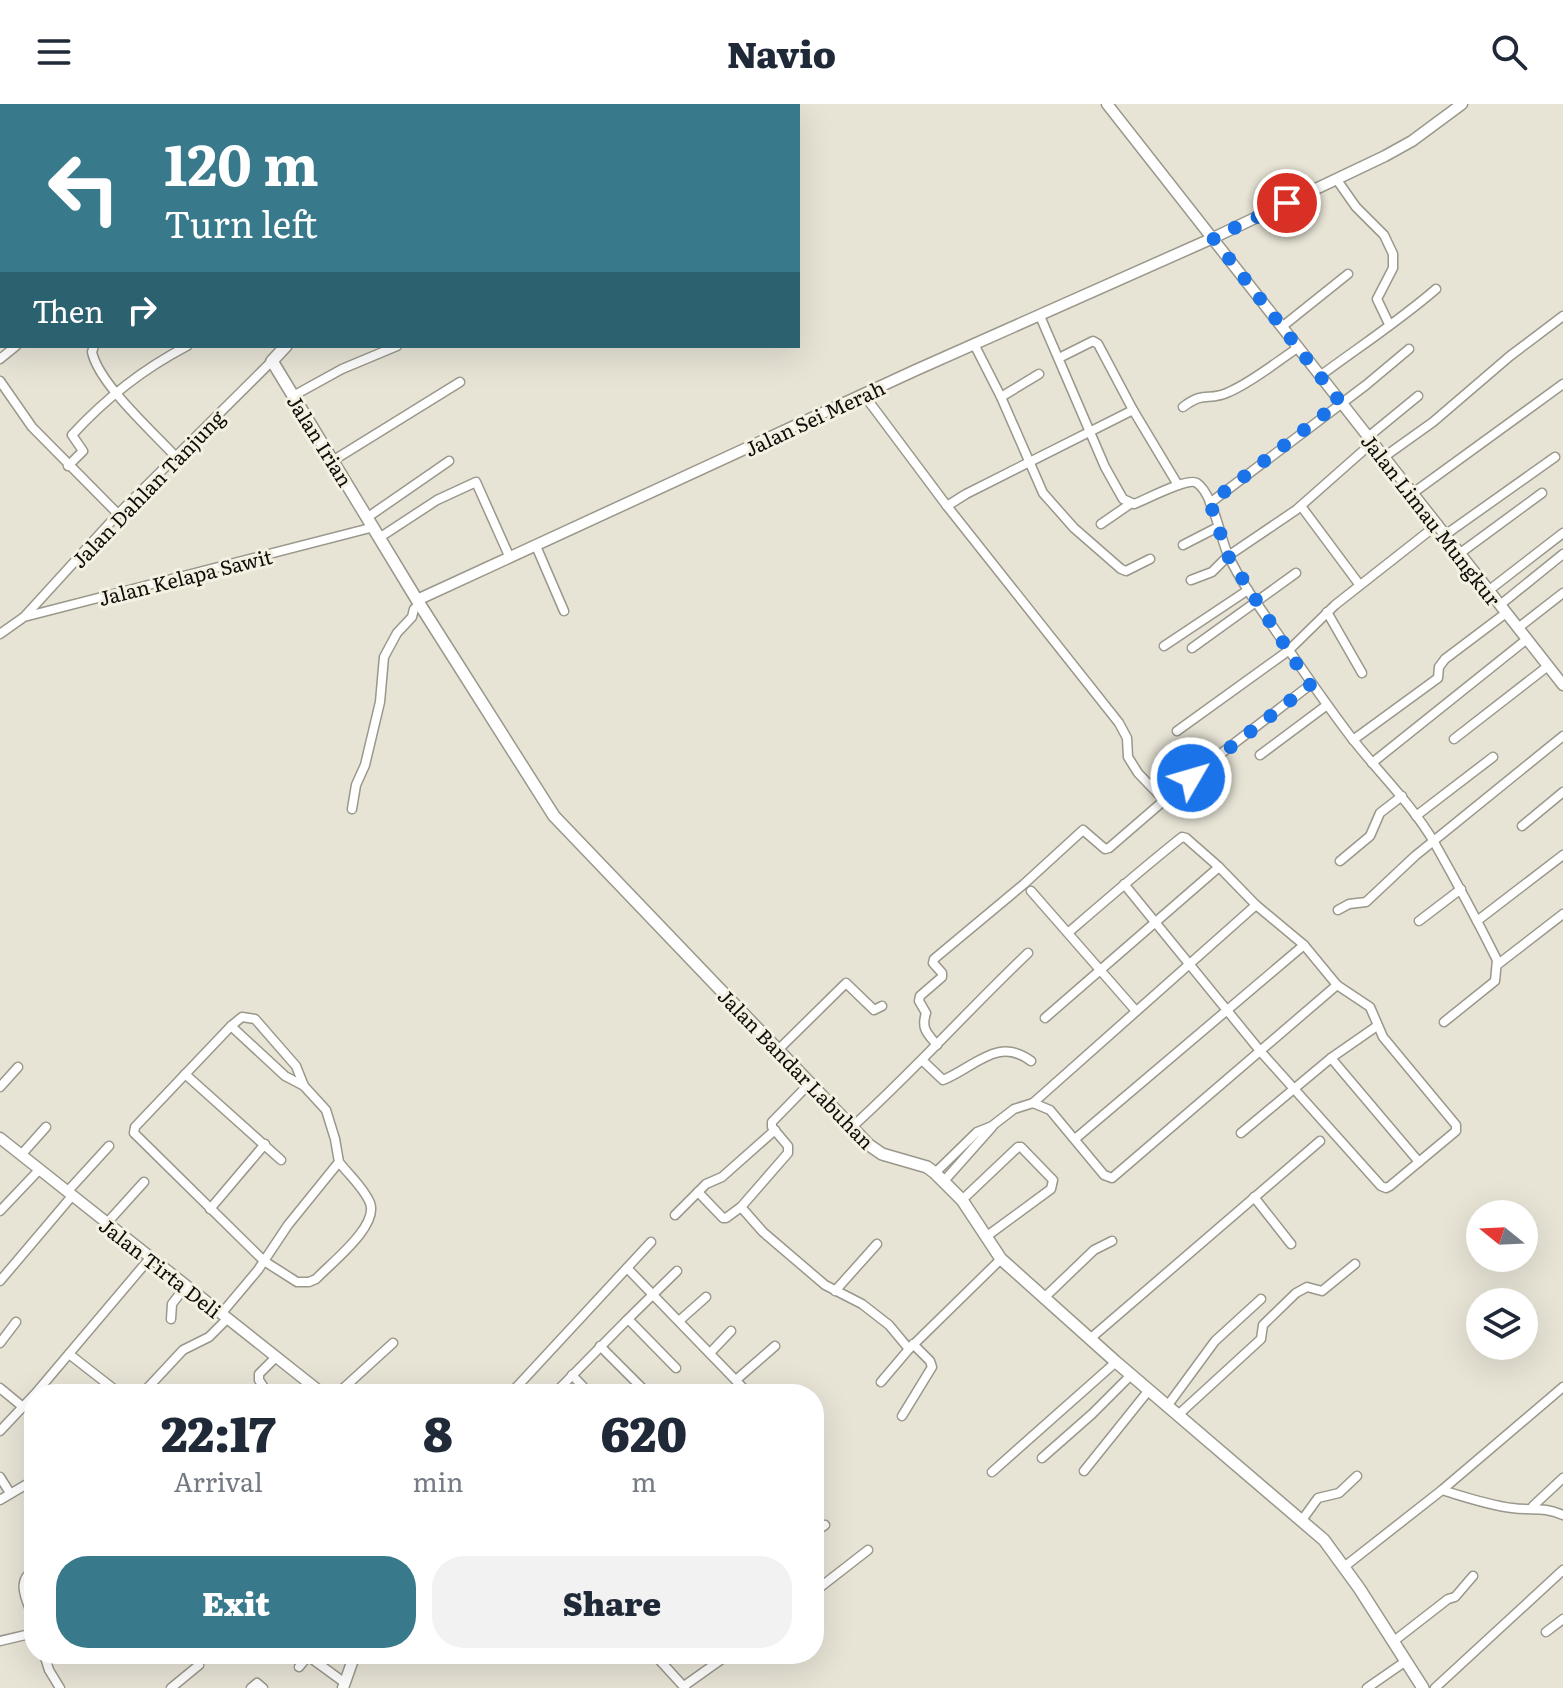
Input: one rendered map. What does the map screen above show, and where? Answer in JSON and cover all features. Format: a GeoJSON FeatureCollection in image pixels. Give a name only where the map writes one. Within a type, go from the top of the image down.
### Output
{"type":"FeatureCollection","features":[{"type":"Feature","properties":{"kind":"main road"},"geometry":{"type":"LineString","coordinates":[[272,361],[284,348]]}},
{"type":"Feature","properties":{"kind":"main road","name":"Jalan Irian"},"geometry":{"type":"LineString","coordinates":[[272,361],[419,602]]}},
{"type":"Feature","properties":{"kind":"main road","name":"Jalan Bandar Labuhan"},"geometry":{"type":"LineString","coordinates":[[419,602],[554,816],[576,842],[876,1151],[940,1177],[962,1200],[1001,1259],[1324,1540],[1423,1688]]}},
{"type":"Feature","properties":{"kind":"street","name":"Jalan Limau Mungkur"},"geometry":{"type":"LineString","coordinates":[[1107,104],[1563,685]]}},
{"type":"Feature","properties":{"kind":"street","name":"Jalan Sei Merah"},"geometry":{"type":"LineString","coordinates":[[419,602],[974,344],[1337,180],[1412,141],[1462,104]]}},
{"type":"Feature","properties":{"kind":"street"},"geometry":{"type":"LineString","coordinates":[[1337,180],[1356,207],[1384,235],[1393,254],[1393,268],[1377,299],[1389,324]]}},
{"type":"Feature","properties":{"kind":"street"},"geometry":{"type":"LineString","coordinates":[[1283,326],[1348,274]]}},
{"type":"Feature","properties":{"kind":"street"},"geometry":{"type":"LineString","coordinates":[[1320,376],[1389,324],[1406,315],[1436,289]]}},
{"type":"Feature","properties":{"kind":"street"},"geometry":{"type":"LineString","coordinates":[[1040,316],[1105,467],[1123,499],[1130,504]]}},
{"type":"Feature","properties":{"kind":"street"},"geometry":{"type":"LineString","coordinates":[[1384,457],[1441,416],[1510,356],[1563,316]]}},
{"type":"Feature","properties":{"kind":"street"},"geometry":{"type":"LineString","coordinates":[[1059,358],[1096,341],[1178,485]]}},
{"type":"Feature","properties":{"kind":"street"},"geometry":{"type":"LineString","coordinates":[[974,344],[1001,397],[1028,462],[1051,503],[1074,528],[1121,569],[1130,570],[1150,559]]}},
{"type":"Feature","properties":{"kind":"street"},"geometry":{"type":"LineString","coordinates":[[1183,407],[1201,395],[1218,396],[1237,388],[1299,347]]}},
{"type":"Feature","properties":{"kind":"street"},"geometry":{"type":"LineString","coordinates":[[93,348],[96,364],[116,392],[176,457]]}},
{"type":"Feature","properties":{"kind":"street"},"geometry":{"type":"LineString","coordinates":[[68,466],[83,451],[72,435],[102,404],[163,358],[183,348]]}},
{"type":"Feature","properties":{"kind":"street"},"geometry":{"type":"LineString","coordinates":[[293,396],[342,369],[392,348]]}},
{"type":"Feature","properties":{"kind":"street"},"geometry":{"type":"LineString","coordinates":[[1210,503],[1409,349]]}},
{"type":"Feature","properties":{"kind":"street","name":"Jalan Dahlan Tanjung"},"geometry":{"type":"LineString","coordinates":[[24,617],[118,514],[272,361]]}},
{"type":"Feature","properties":{"kind":"street"},"geometry":{"type":"LineString","coordinates":[[1001,397],[1039,374]]}},
{"type":"Feature","properties":{"kind":"street"},"geometry":{"type":"LineString","coordinates":[[0,381],[3,393],[32,427],[118,514]]}},
{"type":"Feature","properties":{"kind":"street"},"geometry":{"type":"LineString","coordinates":[[334,460],[460,382]]}},
{"type":"Feature","properties":{"kind":"street"},"geometry":{"type":"LineString","coordinates":[[1413,493],[1563,384]]}},
{"type":"Feature","properties":{"kind":"street"},"geometry":{"type":"LineString","coordinates":[[864,395],[947,506],[1119,723],[1127,738],[1128,757],[1138,773],[1164,800]]}},
{"type":"Feature","properties":{"kind":"street"},"geometry":{"type":"LineString","coordinates":[[1191,580],[1212,572],[1228,556],[1301,506],[1418,396]]}},
{"type":"Feature","properties":{"kind":"street"},"geometry":{"type":"LineString","coordinates":[[947,506],[1133,410]]}},
{"type":"Feature","properties":{"kind":"street"},"geometry":{"type":"LineString","coordinates":[[1445,535],[1555,457]]}},
{"type":"Feature","properties":{"kind":"street"},"geometry":{"type":"LineString","coordinates":[[374,527],[449,461]]}},
{"type":"Feature","properties":{"kind":"street"},"geometry":{"type":"LineString","coordinates":[[374,527],[476,482],[510,558]]}},
{"type":"Feature","properties":{"kind":"street"},"geometry":{"type":"LineString","coordinates":[[1101,524],[1130,504],[1178,485],[1197,483],[1210,503],[1228,556],[1248,590],[1310,685],[1416,816],[1477,921],[1497,965],[1495,981],[1444,1022]]}},
{"type":"Feature","properties":{"kind":"street"},"geometry":{"type":"LineString","coordinates":[[1459,554],[1542,493]]}},
{"type":"Feature","properties":{"kind":"street"},"geometry":{"type":"LineString","coordinates":[[1301,506],[1359,584]]}},
{"type":"Feature","properties":{"kind":"street"},"geometry":{"type":"LineString","coordinates":[[1177,731],[1288,651],[1359,584],[1438,524]]}},
{"type":"Feature","properties":{"kind":"street","name":"Jalan Kelapa Sawit"},"geometry":{"type":"LineString","coordinates":[[0,634],[24,617],[374,527]]}},
{"type":"Feature","properties":{"kind":"street"},"geometry":{"type":"LineString","coordinates":[[1183,545],[1218,527]]}},
{"type":"Feature","properties":{"kind":"street"},"geometry":{"type":"LineString","coordinates":[[1488,591],[1563,533]]}},
{"type":"Feature","properties":{"kind":"street"},"geometry":{"type":"LineString","coordinates":[[536,546],[564,611]]}},
{"type":"Feature","properties":{"kind":"street"},"geometry":{"type":"LineString","coordinates":[[1353,740],[1438,678],[1439,667],[1445,659],[1563,554]]}},
{"type":"Feature","properties":{"kind":"street"},"geometry":{"type":"LineString","coordinates":[[1192,648],[1296,573]]}},
{"type":"Feature","properties":{"kind":"street"},"geometry":{"type":"LineString","coordinates":[[1164,646],[1248,590]]}},
{"type":"Feature","properties":{"kind":"street"},"geometry":{"type":"LineString","coordinates":[[1518,628],[1563,593]]}},
{"type":"Feature","properties":{"kind":"street"},"geometry":{"type":"LineString","coordinates":[[352,809],[380,702],[384,657],[419,602]]}},
{"type":"Feature","properties":{"kind":"street"},"geometry":{"type":"LineString","coordinates":[[1327,612],[1362,673]]}},
{"type":"Feature","properties":{"kind":"street"},"geometry":{"type":"LineString","coordinates":[[1372,763],[1527,639]]}},
{"type":"Feature","properties":{"kind":"street"},"geometry":{"type":"LineString","coordinates":[[1454,739],[1548,666]]}},
{"type":"Feature","properties":{"kind":"street"},"geometry":{"type":"LineString","coordinates":[[937,1045],[924,1030],[926,1013],[919,1001],[920,996],[942,977],[933,963],[934,959],[1083,830],[1108,849],[1164,800],[1310,685]]}},
{"type":"Feature","properties":{"kind":"street"},"geometry":{"type":"LineString","coordinates":[[1260,755],[1327,705]]}},
{"type":"Feature","properties":{"kind":"street"},"geometry":{"type":"LineString","coordinates":[[1338,910],[1349,904],[1366,902],[1433,841],[1563,736]]}},
{"type":"Feature","properties":{"kind":"street"},"geometry":{"type":"LineString","coordinates":[[1416,816],[1493,757]]}},
{"type":"Feature","properties":{"kind":"street"},"geometry":{"type":"LineString","coordinates":[[1522,826],[1563,792]]}},
{"type":"Feature","properties":{"kind":"street"},"geometry":{"type":"LineString","coordinates":[[1340,861],[1370,836],[1376,818],[1402,796]]}},
{"type":"Feature","properties":{"kind":"street"},"geometry":{"type":"LineString","coordinates":[[1069,932],[1124,884],[1183,837],[1304,945],[1337,985],[1370,1007],[1383,1037],[1457,1128],[1390,1186],[1381,1186],[1225,1010],[1124,884]]}},
{"type":"Feature","properties":{"kind":"street"},"geometry":{"type":"LineString","coordinates":[[1477,921],[1563,855]]}},
{"type":"Feature","properties":{"kind":"street"},"geometry":{"type":"LineString","coordinates":[[1045,1018],[1219,867]]}},
{"type":"Feature","properties":{"kind":"street"},"geometry":{"type":"LineString","coordinates":[[1419,921],[1461,889]]}},
{"type":"Feature","properties":{"kind":"street"},"geometry":{"type":"LineString","coordinates":[[1031,891],[1136,1011]]}},
{"type":"Feature","properties":{"kind":"street"},"geometry":{"type":"LineString","coordinates":[[940,1177],[992,1126],[1014,1109],[1033,1103],[1256,905]]}},
{"type":"Feature","properties":{"kind":"street"},"geometry":{"type":"LineString","coordinates":[[1497,965],[1563,914]]}},
{"type":"Feature","properties":{"kind":"street"},"geometry":{"type":"LineString","coordinates":[[1075,1139],[1304,945]]}},
{"type":"Feature","properties":{"kind":"street"},"geometry":{"type":"LineString","coordinates":[[852,1127],[923,1061],[967,1011],[1028,953]]}},
{"type":"Feature","properties":{"kind":"street"},"geometry":{"type":"LineString","coordinates":[[779,1049],[846,983],[874,1010],[882,1006]]}},
{"type":"Feature","properties":{"kind":"street"},"geometry":{"type":"LineString","coordinates":[[1033,1103],[1046,1107],[1104,1175],[1112,1178],[1337,985]]}},
{"type":"Feature","properties":{"kind":"street"},"geometry":{"type":"LineString","coordinates":[[231,1026],[285,1076],[304,1086],[326,1110],[339,1162],[366,1194],[372,1206],[367,1226],[316,1279],[297,1282],[264,1261],[134,1133],[135,1127],[185,1074],[231,1026],[246,1016],[255,1019],[296,1066],[304,1086]]}},
{"type":"Feature","properties":{"kind":"street"},"geometry":{"type":"LineString","coordinates":[[1241,1133],[1331,1058],[1377,1026]]}},
{"type":"Feature","properties":{"kind":"street"},"geometry":{"type":"LineString","coordinates":[[923,1061],[943,1080],[1000,1051],[1019,1052],[1031,1061]]}},
{"type":"Feature","properties":{"kind":"street"},"geometry":{"type":"LineString","coordinates":[[1331,1058],[1419,1162]]}},
{"type":"Feature","properties":{"kind":"street"},"geometry":{"type":"LineString","coordinates":[[0,1087],[18,1067]]}},
{"type":"Feature","properties":{"kind":"street"},"geometry":{"type":"LineString","coordinates":[[185,1074],[281,1160]]}},
{"type":"Feature","properties":{"kind":"street"},"geometry":{"type":"LineString","coordinates":[[698,1192],[723,1218],[741,1207],[788,1153],[788,1146],[772,1127],[772,1122],[811,1082]]}},
{"type":"Feature","properties":{"kind":"street"},"geometry":{"type":"LineString","coordinates":[[21,1155],[46,1127]]}},
{"type":"Feature","properties":{"kind":"street"},"geometry":{"type":"LineString","coordinates":[[675,1215],[706,1184],[722,1177],[775,1130]]}},
{"type":"Feature","properties":{"kind":"street","name":"Jalan Tirta Deli"},"geometry":{"type":"LineString","coordinates":[[0,1138],[310,1384]]}},
{"type":"Feature","properties":{"kind":"street"},"geometry":{"type":"LineString","coordinates":[[1091,1338],[1320,1141]]}},
{"type":"Feature","properties":{"kind":"street"},"geometry":{"type":"LineString","coordinates":[[210,1209],[265,1144]]}},
{"type":"Feature","properties":{"kind":"street"},"geometry":{"type":"LineString","coordinates":[[0,1281],[109,1146]]}},
{"type":"Feature","properties":{"kind":"street"},"geometry":{"type":"LineString","coordinates":[[962,1200],[1018,1147],[1053,1180],[1051,1189],[987,1236]]}},
{"type":"Feature","properties":{"kind":"street"},"geometry":{"type":"LineString","coordinates":[[151,1384],[183,1350],[209,1337],[288,1225],[339,1162]]}},
{"type":"Feature","properties":{"kind":"street"},"geometry":{"type":"LineString","coordinates":[[0,1211],[39,1170]]}},
{"type":"Feature","properties":{"kind":"street"},"geometry":{"type":"LineString","coordinates":[[106,1224],[144,1182]]}},
{"type":"Feature","properties":{"kind":"street"},"geometry":{"type":"LineString","coordinates":[[1254,1197],[1291,1244]]}},
{"type":"Feature","properties":{"kind":"street"},"geometry":{"type":"LineString","coordinates":[[741,1207],[763,1232],[835,1291],[862,1304],[889,1325],[932,1367],[902,1416]]}},
{"type":"Feature","properties":{"kind":"street"},"geometry":{"type":"LineString","coordinates":[[1045,1297],[1094,1250],[1112,1241]]}},
{"type":"Feature","properties":{"kind":"street"},"geometry":{"type":"LineString","coordinates":[[518,1384],[651,1242]]}},
{"type":"Feature","properties":{"kind":"street"},"geometry":{"type":"LineString","coordinates":[[835,1291],[877,1244]]}},
{"type":"Feature","properties":{"kind":"street"},"geometry":{"type":"LineString","coordinates":[[43,1384],[150,1258]]}},
{"type":"Feature","properties":{"kind":"street"},"geometry":{"type":"LineString","coordinates":[[881,1382],[911,1346],[1001,1259]]}},
{"type":"Feature","properties":{"kind":"street"},"geometry":{"type":"LineString","coordinates":[[1178,1415],[1261,1339],[1263,1325],[1296,1293],[1307,1287],[1322,1291],[1355,1264]]}},
{"type":"Feature","properties":{"kind":"street"},"geometry":{"type":"LineString","coordinates":[[627,1268],[740,1384]]}},
{"type":"Feature","properties":{"kind":"street"},"geometry":{"type":"LineString","coordinates":[[563,1384],[677,1271]]}},
{"type":"Feature","properties":{"kind":"street"},"geometry":{"type":"LineString","coordinates":[[171,1319],[172,1304],[185,1287]]}},
{"type":"Feature","properties":{"kind":"street"},"geometry":{"type":"LineString","coordinates":[[679,1321],[706,1297]]}},
{"type":"Feature","properties":{"kind":"street"},"geometry":{"type":"LineString","coordinates":[[1168,1405],[1215,1341],[1261,1299]]}},
{"type":"Feature","properties":{"kind":"street"},"geometry":{"type":"LineString","coordinates":[[626,1321],[630,1321],[676,1368]]}},
{"type":"Feature","properties":{"kind":"street"},"geometry":{"type":"LineString","coordinates":[[0,1343],[16,1322]]}},
{"type":"Feature","properties":{"kind":"street"},"geometry":{"type":"LineString","coordinates":[[710,1353],[731,1331]]}},
{"type":"Feature","properties":{"kind":"street"},"geometry":{"type":"LineString","coordinates":[[348,1384],[393,1343]]}},
{"type":"Feature","properties":{"kind":"street"},"geometry":{"type":"LineString","coordinates":[[600,1346],[638,1384]]}},
{"type":"Feature","properties":{"kind":"street"},"geometry":{"type":"LineString","coordinates":[[736,1380],[775,1346]]}},
{"type":"Feature","properties":{"kind":"street"},"geometry":{"type":"LineString","coordinates":[[69,1354],[107,1384]]}},
{"type":"Feature","properties":{"kind":"street"},"geometry":{"type":"LineString","coordinates":[[262,1384],[259,1374],[275,1358]]}},
{"type":"Feature","properties":{"kind":"street"},"geometry":{"type":"LineString","coordinates":[[992,1472],[1116,1362]]}},
{"type":"Feature","properties":{"kind":"street"},"geometry":{"type":"LineString","coordinates":[[572,1375],[581,1384]]}},
{"type":"Feature","properties":{"kind":"street"},"geometry":{"type":"LineString","coordinates":[[1042,1458],[1131,1375]]}},
{"type":"Feature","properties":{"kind":"street"},"geometry":{"type":"LineString","coordinates":[[1344,1567],[1442,1490],[1563,1387]]}},
{"type":"Feature","properties":{"kind":"street"},"geometry":{"type":"LineString","coordinates":[[0,1388],[23,1407],[0,1431]]}},
{"type":"Feature","properties":{"kind":"street"},"geometry":{"type":"LineString","coordinates":[[1084,1471],[1149,1390]]}},
{"type":"Feature","properties":{"kind":"street"},"geometry":{"type":"LineString","coordinates":[[1302,1520],[1318,1498],[1339,1493],[1357,1476]]}},
{"type":"Feature","properties":{"kind":"street"},"geometry":{"type":"LineString","coordinates":[[0,1477],[10,1493]]}},
{"type":"Feature","properties":{"kind":"street"},"geometry":{"type":"LineString","coordinates":[[1442,1490],[1493,1505],[1523,1509],[1533,1506],[1563,1478]]}},
{"type":"Feature","properties":{"kind":"street"},"geometry":{"type":"LineString","coordinates":[[0,1500],[24,1485]]}},
{"type":"Feature","properties":{"kind":"street"},"geometry":{"type":"LineString","coordinates":[[1533,1506],[1563,1515]]}},
{"type":"Feature","properties":{"kind":"street"},"geometry":{"type":"LineString","coordinates":[[824,1584],[868,1550]]}},
{"type":"Feature","properties":{"kind":"street"},"geometry":{"type":"LineString","coordinates":[[1435,1688],[1563,1570]]}},
{"type":"Feature","properties":{"kind":"street"},"geometry":{"type":"LineString","coordinates":[[1394,1641],[1448,1599],[1455,1597],[1473,1576]]}},
{"type":"Feature","properties":{"kind":"street"},"geometry":{"type":"LineString","coordinates":[[1546,1632],[1563,1619]]}},
{"type":"Feature","properties":{"kind":"street"},"geometry":{"type":"LineString","coordinates":[[0,1641],[24,1635]]}},
{"type":"Feature","properties":{"kind":"street"},"geometry":{"type":"LineString","coordinates":[[1367,1688],[1406,1661]]}},
{"type":"Feature","properties":{"kind":"street"},"geometry":{"type":"LineString","coordinates":[[47,1688],[58,1686],[48,1664]]}},
{"type":"Feature","properties":{"kind":"street"},"geometry":{"type":"LineString","coordinates":[[319,1664],[344,1685],[351,1664]]}},
{"type":"Feature","properties":{"kind":"street"},"geometry":{"type":"LineString","coordinates":[[663,1664],[684,1687],[715,1664]]}},
{"type":"Feature","properties":{"kind":"street"},"geometry":{"type":"LineString","coordinates":[[171,1688],[199,1665]]}},
{"type":"Feature","properties":{"kind":"route"},"geometry":{"type":"LineString","coordinates":[[1191,778],[1310,685],[1228,556],[1210,503],[1340,402],[1213,238],[1287,203]]}}]}
